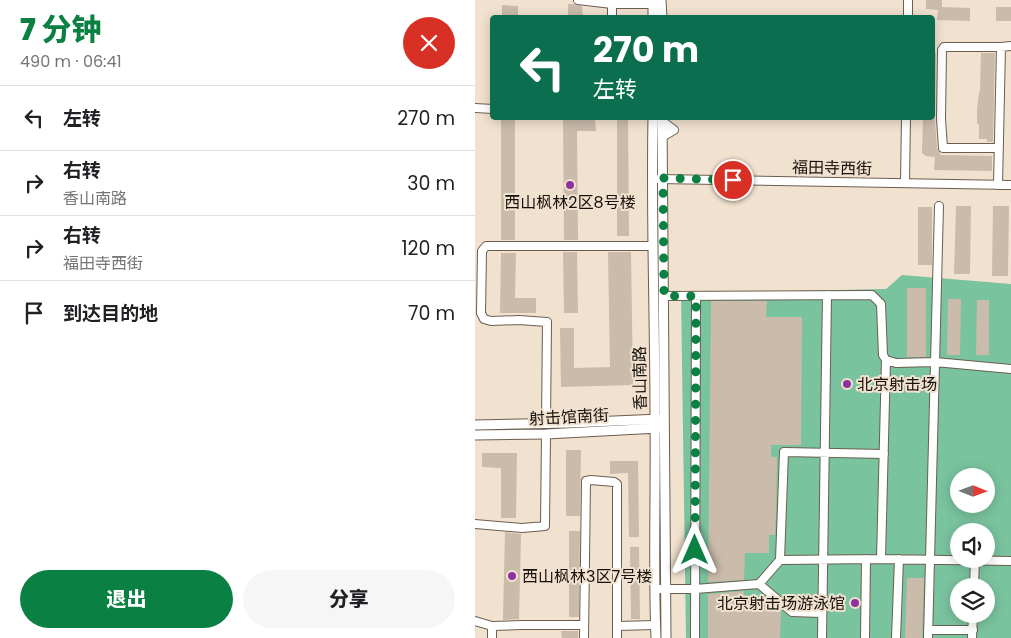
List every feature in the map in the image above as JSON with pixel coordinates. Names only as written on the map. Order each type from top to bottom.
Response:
[{"type":"main road","points":[[654,15],[656,1]]},
{"type":"main road","points":[[656,1],[661,15]]},
{"type":"main road","name":"香山南路","points":[[653,120],[653,246],[666,638]]},
{"type":"main road","name":"香山南路","points":[[656,638],[655,589],[664,296],[662,120]]},
{"type":"main road","name":"射击馆南街","points":[[475,425],[660,423]]},
{"type":"main road","name":"射击馆南街","points":[[475,435],[547,434],[660,423]]},
{"type":"street","points":[[578,0],[612,4],[656,1]]},
{"type":"street","points":[[907,15],[908,0]]},
{"type":"street","points":[[612,4],[612,15]]},
{"type":"street","points":[[999,148],[943,148],[941,119],[942,50],[944,46],[1011,46]]},
{"type":"street","points":[[998,185],[1001,47]]},
{"type":"street","points":[[475,108],[490,108]]},
{"type":"street","points":[[905,182],[906,120]]},
{"type":"street","name":"福田寺西街","points":[[652,179],[1011,185]]},
{"type":"street","points":[[939,206],[928,634],[972,634]]},
{"type":"street","points":[[546,423],[547,322],[491,321],[484,319],[481,313],[482,250],[486,246],[653,246]]},
{"type":"street","points":[[822,638],[827,295]]},
{"type":"street","points":[[664,296],[872,295],[881,304],[883,355],[886,360],[881,559]]},
{"type":"street","points":[[695,638],[696,296]]},
{"type":"street","points":[[886,360],[896,363],[935,362],[1011,369]]},
{"type":"street","points":[[475,524],[522,528],[545,526],[547,434]]},
{"type":"street","points":[[655,589],[695,589],[759,584],[781,560],[784,452],[884,454]]},
{"type":"street","points":[[584,638],[586,481],[591,480],[615,482],[617,484],[617,638]]},
{"type":"street","points":[[781,560],[823,558],[950,560]]},
{"type":"street","points":[[865,638],[866,559]]},
{"type":"street","points":[[896,638],[899,559]]},
{"type":"street","points":[[995,561],[1011,561]]},
{"type":"street","points":[[759,584],[792,612],[822,613]]},
{"type":"street","points":[[475,621],[492,626],[584,625]]},
{"type":"street","points":[[617,626],[655,625]]},
{"type":"street","points":[[492,626],[492,638]]},
{"type":"green space","name":"北京射击场","points":[[902,275],[1011,284],[1011,638],[686,638],[681,293],[886,289]]},
{"type":"building","points":[[926,0],[942,0],[942,7],[970,8],[970,21],[937,20],[938,10],[926,9]]},
{"type":"building","points":[[568,4],[582,6],[583,15],[568,15]]},
{"type":"building","points":[[502,5],[518,6],[518,15],[502,15]]},
{"type":"building","points":[[996,7],[1011,7],[1011,21],[996,21]]},
{"type":"building","points":[[935,53],[936,53],[935,119]]},
{"type":"building","points":[[981,53],[995,53],[993,142],[987,142],[987,139],[979,139],[977,110],[980,92]]},
{"type":"building","points":[[935,119],[937,148],[940,155],[992,156],[992,171],[934,170],[935,157],[926,156],[922,153],[923,120]]},
{"type":"building","points":[[501,120],[515,120],[515,240],[501,240]]},
{"type":"building","name":"西山枫林2区8号楼","points":[[563,120],[595,120],[596,131],[577,131],[578,240],[564,240]]},
{"type":"building","points":[[617,120],[628,120],[629,236],[617,236]]},
{"type":"building","points":[[956,206],[971,206],[970,274],[954,274]]},
{"type":"building","points":[[993,206],[1009,206],[1008,276],[992,276]]},
{"type":"building","points":[[918,207],[932,207],[932,265],[918,265]]},
{"type":"building","points":[[563,252],[577,252],[578,313],[564,313]]},
{"type":"building","points":[[608,252],[631,252],[633,385],[561,387],[560,328],[574,328],[574,368],[610,367]]},
{"type":"building","points":[[501,253],[516,253],[515,298],[536,298],[536,313],[500,313]]},
{"type":"building","points":[[907,288],[926,288],[926,357],[907,357]]},
{"type":"building","points":[[948,299],[961,299],[960,355],[947,355]]},
{"type":"building","points":[[977,300],[989,300],[989,355],[976,355]]},
{"type":"building","points":[[711,301],[767,301],[766,317],[802,317],[801,445],[771,445],[771,457],[777,457],[776,514],[775,535],[769,535],[769,553],[745,553],[744,580],[708,582]]},
{"type":"building","points":[[566,450],[581,450],[580,516],[566,516]]},
{"type":"building","points":[[482,453],[517,453],[516,518],[501,518],[501,468],[482,467]]},
{"type":"building","points":[[610,461],[638,461],[639,537],[629,537],[628,473],[610,474]]},
{"type":"building","points":[[569,531],[580,531],[579,617],[569,617]]},
{"type":"building","name":"西山枫林3区7号楼","points":[[505,532],[521,534],[519,619],[503,620]]},
{"type":"building","points":[[630,547],[639,547],[640,619],[631,619]]},
{"type":"building","points":[[907,578],[924,578],[922,638],[905,638]]},
{"type":"building","points":[[744,591],[744,607],[778,607],[781,610],[780,638],[708,638],[708,594]]},
{"type":"building","points":[[561,631],[578,631],[578,638],[562,638]]},
{"type":"place","name":"西山枫林2区8号楼","points":[[570,185]]},
{"type":"place","name":"北京射击场","points":[[847,384]]},
{"type":"place","name":"西山枫林3区7号楼","points":[[512,576]]},
{"type":"place","name":"北京射击场游泳馆","points":[[855,603]]},
{"type":"route","points":[[695,550],[696,296],[664,296],[663,178],[733,180]]}]
